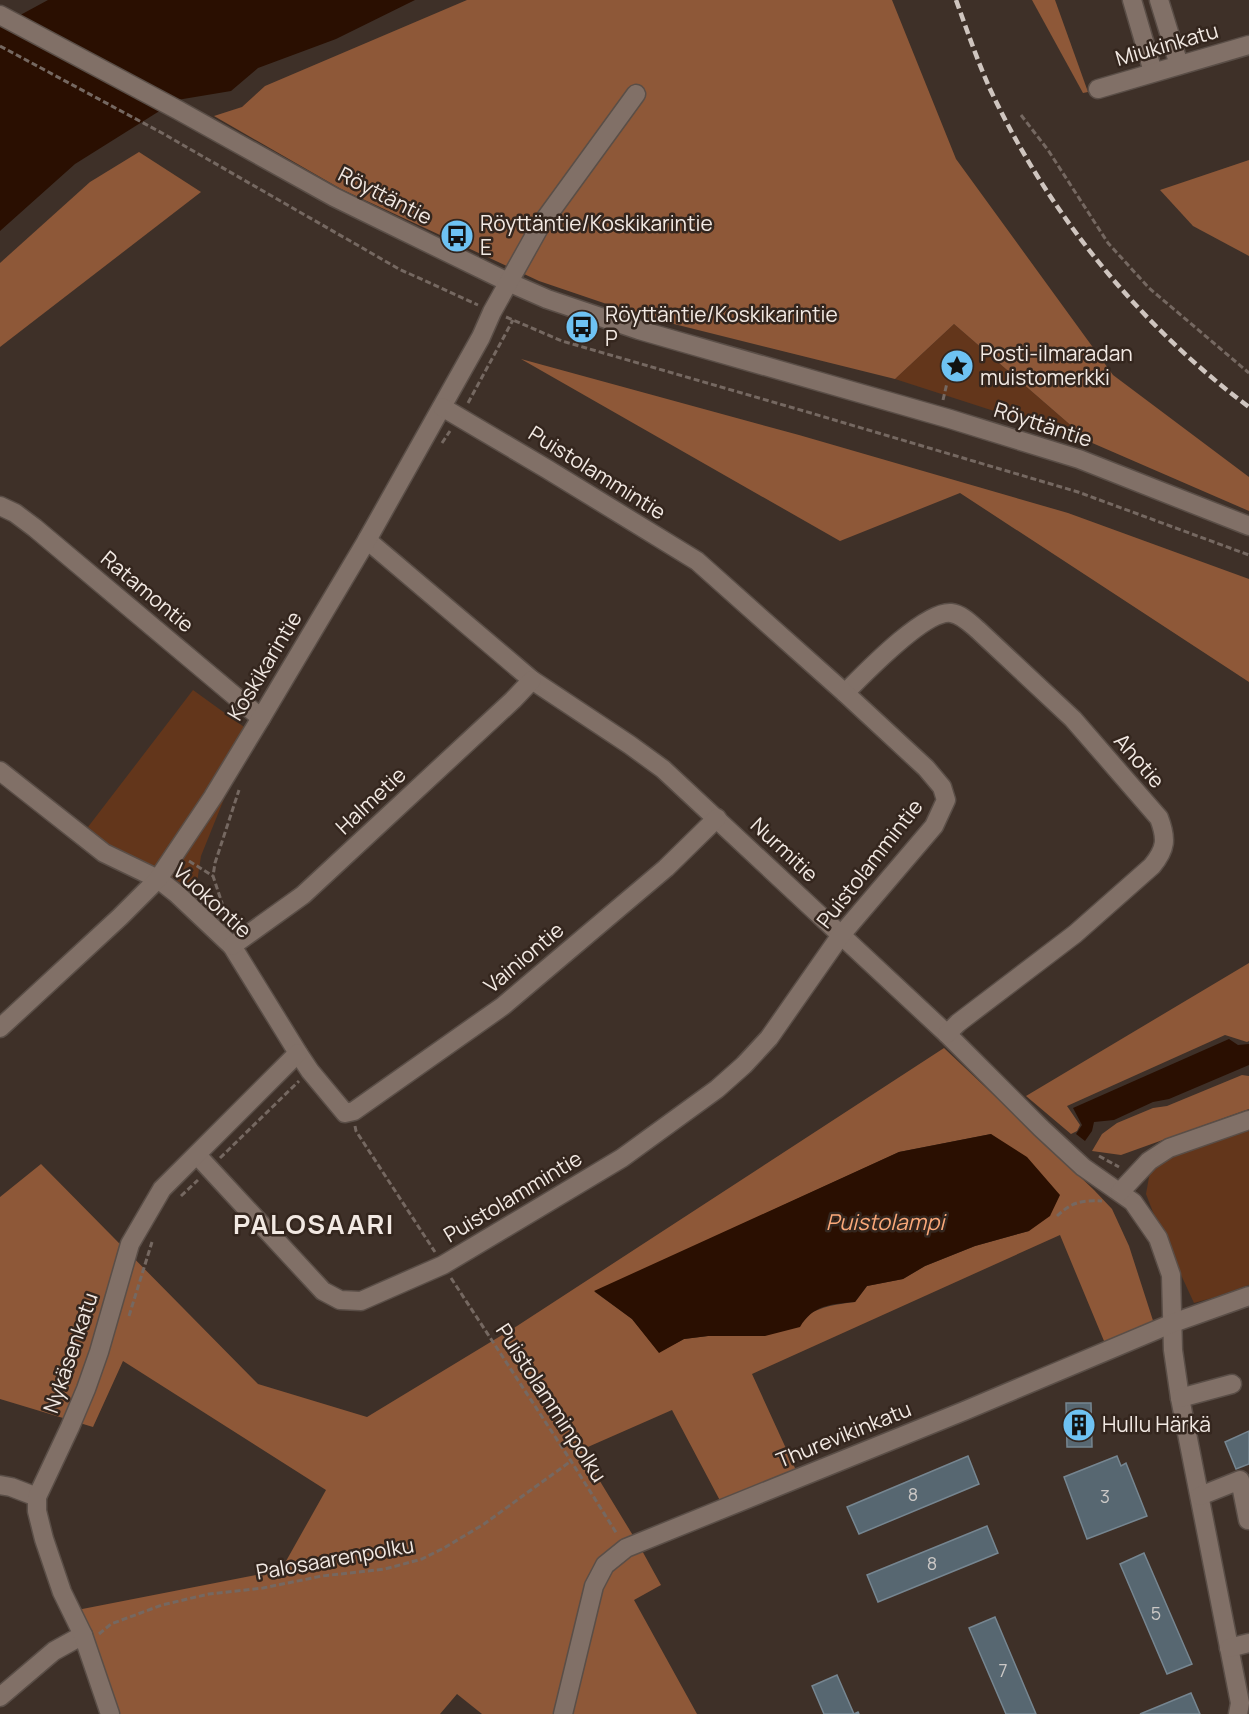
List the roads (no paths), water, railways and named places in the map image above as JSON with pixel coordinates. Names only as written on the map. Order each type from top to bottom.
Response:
[{"type":"street","points":[[1132,0],[1154,72]]},
{"type":"street","points":[[1159,0],[1179,65]]},
{"type":"street","name":"Röyttäntie","points":[[3,17],[178,110],[334,197],[547,299],[639,330],[950,419],[1079,459],[1249,526]]},
{"type":"street","name":"Miukinkatu","points":[[1098,89],[1249,45]]},
{"type":"street","name":"Koskikarintie","points":[[0,1028],[158,879],[213,796],[367,540],[481,337],[492,312],[540,226],[636,94]]},
{"type":"street","name":"Puistolammintie","points":[[197,1155],[322,1292],[340,1300],[361,1301],[443,1265],[622,1158],[717,1089],[744,1065],[769,1038],[841,935],[934,826],[946,800],[942,787],[926,768],[697,561],[442,407]]},
{"type":"street","name":"Ratamontie","points":[[0,506],[15,513],[35,528],[261,718]]},
{"type":"street","name":"Nurmitie","points":[[367,540],[532,680],[663,769],[946,1034],[1083,1167],[1133,1202],[1158,1238],[1171,1275],[1173,1350],[1180,1398],[1240,1703],[1238,1714]]},
{"type":"street","name":"Ahotie","points":[[845,693],[886,652],[918,627],[940,613],[953,613],[978,630],[1072,719],[1159,818],[1164,833],[1164,846],[1152,866],[1075,934],[946,1034]]},
{"type":"street","name":"Halmetie","points":[[237,942],[303,895],[532,680]]},
{"type":"street","name":"Vuokontie","points":[[0,771],[104,853],[158,879],[237,942],[298,1053],[310,1071],[350,1112]]},
{"type":"street","name":"Vainiontie","points":[[350,1112],[503,1006],[666,868],[717,818]]},
{"type":"street","name":"Nykäsenkatu","points":[[37,1497],[86,1389],[130,1244],[162,1190],[298,1053]]},
{"type":"street","points":[[1120,1192],[1149,1161],[1169,1148],[1249,1120]]},
{"type":"street","name":"Thurevikinkatu","points":[[563,1714],[594,1586],[605,1564],[626,1548],[964,1411],[1173,1323],[1249,1296]]},
{"type":"street","points":[[1180,1398],[1232,1384]]},
{"type":"street","points":[[1200,1496],[1240,1480],[1248,1520]]},
{"type":"street","points":[[0,1485],[37,1497],[37,1511],[44,1539],[62,1592],[83,1635],[110,1714]]},
{"type":"street","points":[[0,1697],[54,1651],[83,1635]]},
{"type":"street","points":[[1229,1648],[1249,1642]]},
{"type":"water","points":[[48,0],[415,0],[336,39],[258,68],[231,91],[177,100],[75,164],[0,231],[0,26]]},
{"type":"water","points":[[1229,1039],[1238,1045],[1249,1044],[1249,1065],[1169,1099],[1153,1102],[1114,1120],[1094,1122],[1092,1131],[1085,1141],[1076,1134],[1082,1125],[1073,1108]]},
{"type":"water","name":"Puistolampi","points":[[991,1134],[1027,1157],[1060,1195],[1050,1216],[1029,1231],[975,1246],[925,1266],[903,1279],[867,1286],[855,1302],[823,1307],[811,1314],[800,1327],[765,1336],[708,1336],[684,1339],[659,1353],[632,1319],[594,1291],[899,1152]]},
{"type":"railway","points":[[956,0],[976,56],[1013,135],[1068,222],[1100,264],[1170,340],[1249,407]]},
{"type":"place","name":"Röyttäntie/Koskikarintie E","points":[[457,236]]},
{"type":"place","name":"Röyttäntie/Koskikarintie P","points":[[582,327]]},
{"type":"place","name":"Posti-ilmaradan muistomerkki","points":[[957,366]]},
{"type":"place","name":"Hullu Härkä","points":[[1079,1425]]},
{"type":"district","name":"PALOSAARI","points":[[314,1225]]}]
